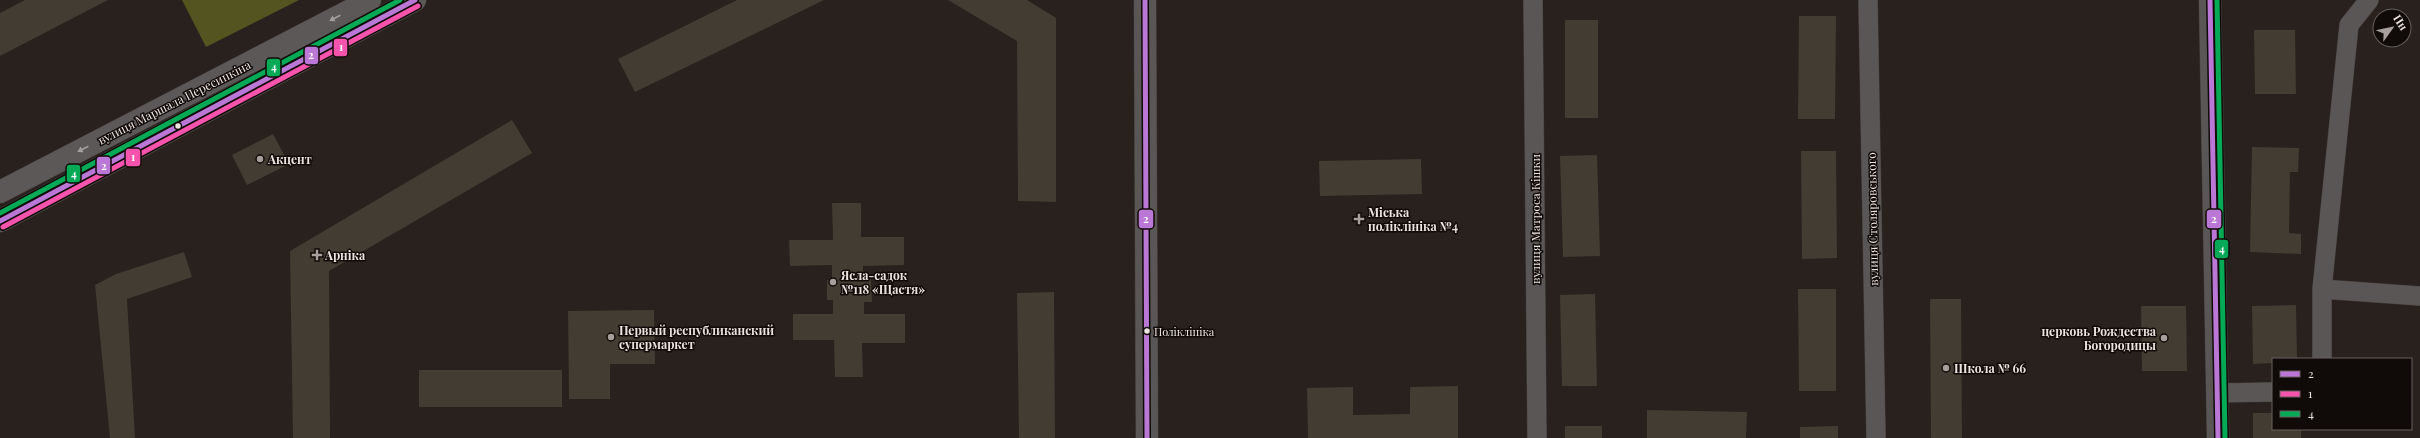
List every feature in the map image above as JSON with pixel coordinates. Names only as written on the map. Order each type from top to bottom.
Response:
[{"type":"main road","name":"вулиця Маршала Пересипкіна","points":[[0,192],[370,0]]},
{"type":"main road","name":"вулиця Маршала Пересипкіна","points":[[0,221],[415,0]]},
{"type":"street","points":[[1145,0],[1147,438]]},
{"type":"street","name":"вулиця Матроса Кішки","points":[[1533,0],[1537,438]]},
{"type":"street","name":"вулиця Столяровського","points":[[1868,0],[1876,438]]},
{"type":"street","points":[[2210,0],[2218,438]]},
{"type":"street","points":[[2322,358],[2322,288],[2349,25],[2369,0]]},
{"type":"street","points":[[2322,288],[2420,296]]},
{"type":"street","points":[[2217,393],[2272,392]]},
{"type":"shaded area","points":[[182,0],[299,0],[206,47]]},
{"type":"building","points":[[25,0],[108,0],[0,56],[0,13]]},
{"type":"building","points":[[737,0],[824,0],[635,92],[618,59]]},
{"type":"building","points":[[948,0],[1027,0],[1056,18],[1056,202],[1018,201],[1017,41]]},
{"type":"building","points":[[1799,16],[1836,16],[1835,119],[1798,119]]},
{"type":"building","points":[[1565,20],[1598,20],[1598,118],[1565,118]]},
{"type":"building","points":[[2254,30],[2295,30],[2296,94],[2255,94]]},
{"type":"building","points":[[512,120],[532,153],[329,271],[330,438],[293,438],[290,251]]},
{"type":"building","name":"Акцент","points":[[273,134],[289,164],[247,185],[232,155]]},
{"type":"building","points":[[2252,147],[2299,148],[2298,172],[2290,172],[2289,233],[2301,234],[2301,254],[2250,252]]},
{"type":"building","points":[[1801,151],[1836,151],[1837,258],[1802,259]]},
{"type":"building","points":[[1597,155],[1600,256],[1563,257],[1560,156]]},
{"type":"building","points":[[1421,159],[1422,194],[1320,196],[1319,161]]},
{"type":"building","points":[[832,203],[861,203],[861,237],[904,237],[904,265],[863,266],[863,280],[871,280],[872,302],[864,302],[864,314],[905,314],[905,343],[862,343],[863,377],[835,377],[834,340],[793,340],[793,314],[833,314],[833,300],[827,300],[827,280],[832,280],[832,265],[790,266],[789,240],[833,240]]},
{"type":"building","points":[[184,252],[192,277],[127,299],[135,438],[110,438],[95,285],[116,274]]},
{"type":"building","points":[[1798,289],[1836,289],[1836,391],[1799,391]]},
{"type":"building","points":[[1054,292],[1055,438],[1019,438],[1017,293]]},
{"type":"building","points":[[1595,294],[1597,386],[1562,386],[1560,295]]},
{"type":"building","name":"Школа № 66","points":[[1930,299],[1961,299],[1962,438],[1931,438]]},
{"type":"building","points":[[2296,305],[2297,358],[2272,358],[2272,363],[2253,364],[2252,306]]},
{"type":"building","name":"церковь Рождества Богородицы","points":[[2141,306],[2186,306],[2187,371],[2142,371]]},
{"type":"building","name":"Первый республиканский супермаркет","points":[[654,310],[655,364],[610,364],[610,399],[569,399],[568,311]]},
{"type":"building","points":[[419,370],[562,370],[562,407],[419,407]]},
{"type":"building","points":[[1458,386],[1458,438],[1308,438],[1307,388],[1353,387],[1353,415],[1410,414],[1410,387]]},
{"type":"building","points":[[1647,410],[1747,412],[1746,438],[1647,438]]},
{"type":"building","points":[[2253,413],[2272,413],[2272,430],[2301,430],[2301,438],[2253,438]]},
{"type":"building","points":[[1565,426],[1602,426],[1602,438],[1565,438]]},
{"type":"building","points":[[1838,426],[1838,438],[1800,438],[1800,427]]},
{"type":"transit line","name":"4","points":[[0,213],[400,0]]},
{"type":"transit line","name":"2","points":[[0,221],[415,0]]},
{"type":"transit line","name":"2","points":[[1145,0],[1147,438]]},
{"type":"transit line","name":"2","points":[[2210,0],[2218,438]]},
{"type":"transit line","name":"4","points":[[2217,0],[2225,438]]},
{"type":"transit line","name":"1","points":[[3,227],[418,6]]},
{"type":"place","name":"Акцент","points":[[260,159]]},
{"type":"place","name":"Міська поліклініка №4","points":[[1359,219]]},
{"type":"place","name":"Арніка","points":[[317,255]]},
{"type":"place","name":"Ясла-садок №118 «Щастя»","points":[[833,282]]},
{"type":"place","name":"Поліклініка","points":[[1147,331]]},
{"type":"place","name":"Первый республиканский супермаркет","points":[[611,337]]},
{"type":"place","name":"церковь Рождества Богородицы","points":[[2164,338]]},
{"type":"place","name":"Школа № 66","points":[[1946,368]]}]
